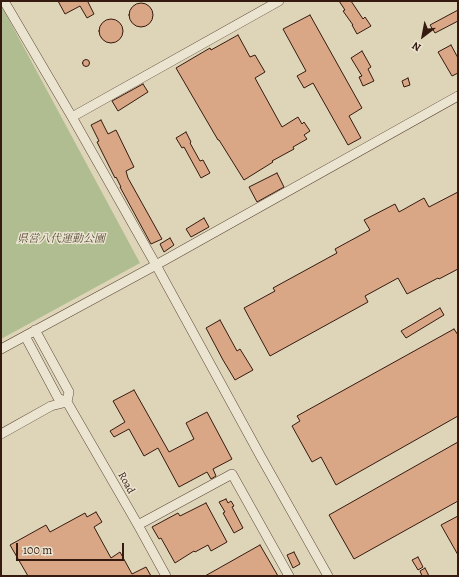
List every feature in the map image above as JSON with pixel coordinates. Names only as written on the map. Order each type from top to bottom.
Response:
[{"type":"street","points":[[4,1],[156,265],[328,576]]},
{"type":"street","points":[[72,117],[279,1]]},
{"type":"street","points":[[1,349],[156,265],[458,96]]},
{"type":"street","points":[[35,330],[69,392],[67,402]]},
{"type":"street","points":[[25,336],[58,398],[67,402],[138,525],[165,576]]},
{"type":"street","points":[[1,434],[51,406],[67,402]]},
{"type":"street","name":"Road","points":[[67,402],[165,576]]},
{"type":"street","points":[[138,525],[232,474],[289,576]]},
{"type":"green space","name":"県営八代運動公園","points":[[1,5],[140,263],[1,339]]},
{"type":"building","points":[[58,1],[89,1],[88,2],[94,14],[87,18],[80,6],[65,14]]},
{"type":"building","points":[[339,1],[351,1],[363,19],[365,17],[371,26],[357,34],[353,25],[343,11],[345,10]]},
{"type":"building","points":[[141,3],[149,7],[153,15],[149,23],[141,27],[133,23],[129,15],[133,7]]},
{"type":"building","points":[[458,10],[458,21],[435,33],[430,25]]},
{"type":"building","points":[[310,15],[362,108],[349,116],[361,138],[348,145],[313,83],[304,88],[297,76],[306,71],[283,29]]},
{"type":"building","points":[[111,19],[119,23],[123,31],[119,39],[111,43],[103,39],[99,31],[103,23]]},
{"type":"building","points":[[238,35],[250,57],[255,55],[265,72],[255,78],[282,127],[298,117],[302,124],[304,122],[310,131],[304,135],[307,139],[293,147],[294,149],[272,161],[273,162],[244,180],[218,140],[176,68],[210,48],[211,50]]},
{"type":"building","points":[[451,45],[458,58],[458,73],[452,76],[438,52]]},
{"type":"building","points":[[362,51],[371,67],[368,69],[374,81],[363,86],[359,77],[362,76],[351,58]]},
{"type":"building","points":[[86,60],[89,63],[86,66],[83,63]]},
{"type":"building","points":[[408,78],[410,85],[404,87],[402,81]]},
{"type":"building","points":[[143,84],[148,92],[118,111],[112,101]]},
{"type":"building","points":[[101,120],[108,134],[116,130],[134,167],[126,171],[128,178],[162,239],[151,244],[116,177],[115,178],[97,142],[99,141],[91,125]]},
{"type":"building","points":[[186,132],[200,161],[203,160],[210,173],[201,178],[184,147],[182,148],[176,138]]},
{"type":"building","points":[[277,173],[284,187],[257,202],[249,187]]},
{"type":"building","points":[[458,192],[458,269],[407,294],[398,278],[365,296],[368,302],[270,356],[244,308],[275,291],[273,288],[337,253],[335,249],[370,230],[364,220],[395,204],[399,212],[424,198],[429,207]]},
{"type":"building","points":[[204,218],[209,227],[191,237],[186,229]]},
{"type":"building","points":[[170,238],[174,245],[164,252],[160,244]]},
{"type":"building","points":[[440,308],[444,315],[406,338],[401,331]]},
{"type":"building","points":[[220,320],[237,351],[240,349],[253,370],[235,380],[206,328]]},
{"type":"building","points":[[454,329],[458,335],[458,416],[336,485],[321,457],[312,462],[292,426],[300,421],[297,416]]},
{"type":"building","points":[[134,390],[169,452],[194,439],[186,423],[207,412],[232,459],[213,469],[216,476],[211,479],[207,472],[179,487],[158,448],[144,456],[129,429],[114,437],[110,431],[125,422],[113,401]]},
{"type":"building","points":[[458,442],[458,501],[354,559],[329,515]]},
{"type":"building","points":[[226,499],[228,503],[231,501],[234,506],[232,507],[243,528],[234,533],[219,502]]},
{"type":"building","points":[[206,503],[227,542],[211,551],[208,545],[195,552],[194,551],[175,563],[161,538],[159,539],[152,527],[178,513],[180,516]]},
{"type":"building","points":[[96,512],[102,522],[94,527],[111,558],[120,552],[132,574],[146,567],[151,576],[28,576],[10,545],[46,525],[50,532],[85,513],[87,517]]},
{"type":"building","points":[[458,516],[458,555],[441,525]]},
{"type":"building","points":[[260,545],[278,576],[205,576]]},
{"type":"building","points":[[294,552],[300,564],[293,568],[287,555]]},
{"type":"building","points":[[418,557],[423,567],[418,570],[412,560]]},
{"type":"building","points":[[425,568],[429,576],[422,576],[420,571]]}]
